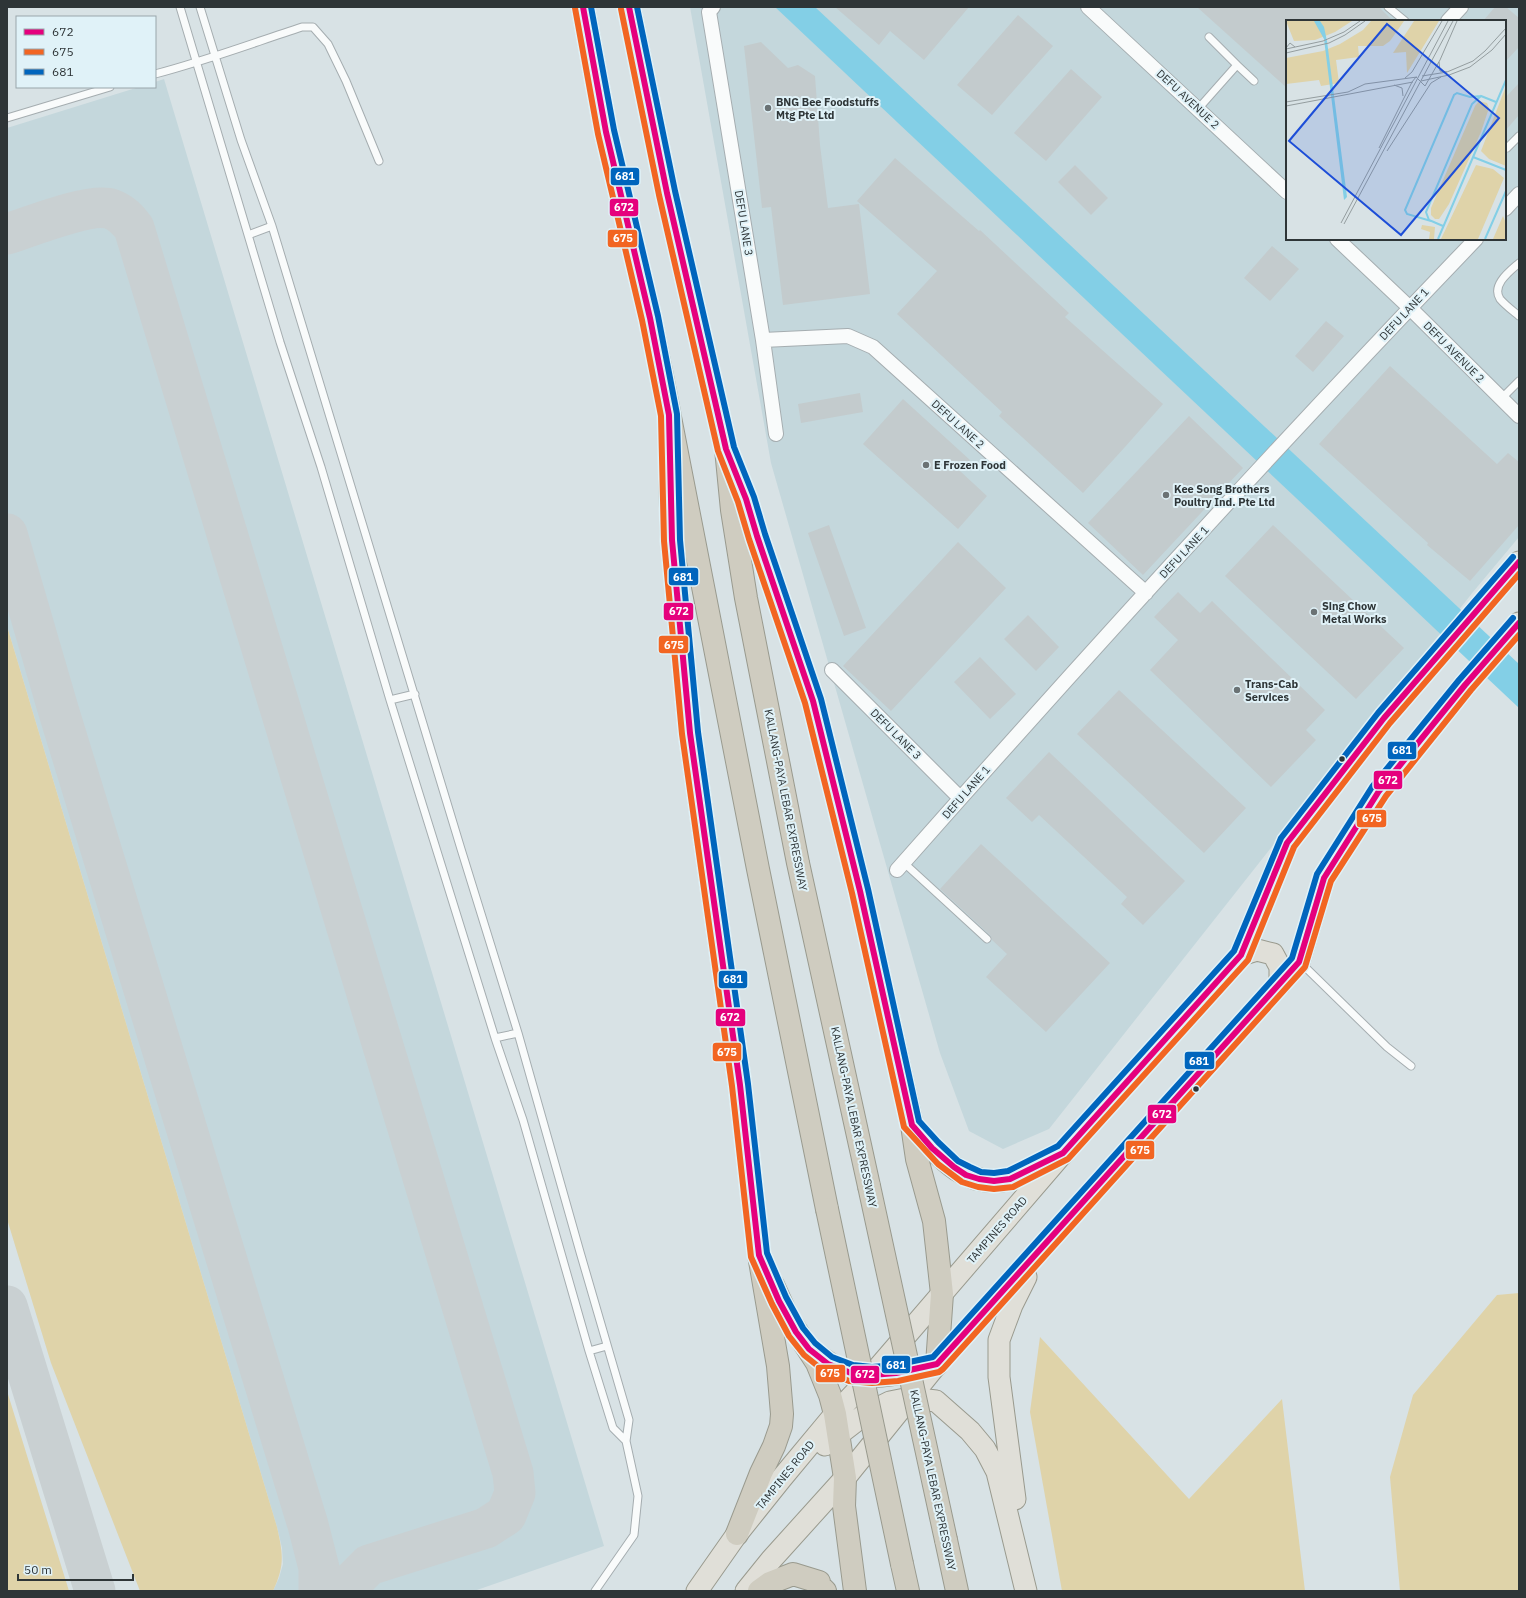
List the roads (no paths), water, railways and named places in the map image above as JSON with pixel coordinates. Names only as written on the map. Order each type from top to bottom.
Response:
[{"type":"highway","points":[[583,7],[606,132],[650,318],[758,869],[827,1209],[908,1591]]},
{"type":"highway","name":"KALLANG-PAYA LEBAR EXPRESSWAY","points":[[629,7],[667,193],[726,449],[732,510],[746,598],[798,863],[956,1591]]},
{"type":"highway","points":[[669,415],[672,540],[690,733],[740,1085],[759,1255],[778,1366],[782,1414],[781,1426],[774,1446],[761,1473],[737,1534]]},
{"type":"highway","points":[[726,449],[746,499],[757,536],[813,701],[860,891],[912,1125],[917,1159],[934,1221],[942,1294],[937,1364],[896,1374],[856,1374],[843,1371],[828,1364],[809,1349]]},
{"type":"highway","points":[[912,1125],[936,1153],[958,1172],[983,1181],[1010,1180],[1063,1153]]},
{"type":"highway","points":[[759,1255],[788,1318],[809,1349],[823,1377],[837,1424],[845,1478],[844,1506],[855,1591]]},
{"type":"highway","points":[[759,1591],[770,1583],[793,1574],[819,1582],[818,1584],[825,1591]]},
{"type":"main road","name":"TAMPINES ROAD","points":[[697,1591],[737,1534],[781,1479],[791,1474],[837,1424],[872,1375],[1063,1153],[1241,956],[1287,843],[1384,718],[1519,562]]},
{"type":"main road","points":[[746,1591],[770,1560],[845,1478],[937,1364],[1299,962],[1324,878],[1379,791],[1465,685],[1519,623]]},
{"type":"main road","points":[[1241,956],[1257,950],[1273,954],[1280,967],[1280,984]]},
{"type":"main road","points":[[1026,1591],[999,1377],[998,1340],[1012,1305],[1040,1250]]},
{"type":"main road","points":[[837,1424],[864,1415],[890,1402],[910,1398],[936,1401],[970,1431],[985,1449],[997,1472],[1026,1591]]},
{"type":"street","name":"DEFU AVENUE 2","points":[[1088,7],[1286,191]]},
{"type":"street","points":[[1449,20],[1461,7]]},
{"type":"street","name":"DEFU LANE 3","points":[[709,9],[763,340],[776,434]]},
{"type":"street","points":[[1506,208],[1519,194]]},
{"type":"street","name":"DEFU AVENUE 2","points":[[1338,240],[1410,308],[1519,416]]},
{"type":"street","name":"DEFU LANE 1","points":[[900,866],[1236,495],[1475,240]]},
{"type":"street","name":"DEFU LANE 2","points":[[763,340],[848,336],[873,347],[1146,593]]},
{"type":"street","name":"DEFU LANE 3","points":[[832,670],[960,798]]},
{"type":"lane","points":[[180,7],[280,342],[321,467],[390,700],[495,1038],[523,1120],[589,1351],[613,1428],[626,1441]]},
{"type":"lane","points":[[200,7],[241,140],[272,226],[415,694],[463,857],[518,1033],[607,1346],[630,1420],[626,1441],[638,1496],[634,1535],[595,1591]]},
{"type":"lane","points":[[1388,7],[1405,20]]},
{"type":"lane","points":[[156,74],[196,63],[215,55],[302,27],[313,26],[328,44],[346,81],[379,161]]},
{"type":"lane","points":[[1209,37],[1254,81]]},
{"type":"lane","points":[[1198,109],[1237,65]]},
{"type":"lane","points":[[7,118],[107,88]]},
{"type":"lane","points":[[1507,148],[1519,136]]},
{"type":"lane","points":[[248,235],[272,226]]},
{"type":"lane","points":[[1519,263],[1501,280],[1497,291],[1500,299],[1519,316]]},
{"type":"lane","points":[[1501,399],[1519,381]]},
{"type":"lane","points":[[390,700],[415,694]]},
{"type":"lane","points":[[900,866],[987,939]]},
{"type":"lane","points":[[1299,962],[1387,1047],[1411,1066]]},
{"type":"lane","points":[[495,1038],[518,1033]]},
{"type":"lane","points":[[589,1351],[607,1346]]},
{"type":"water","points":[[775,7],[815,7],[1519,664],[1519,708]]},
{"type":"place","name":"BNG Bee Foodstuffs Mtg Pte Ltd","points":[[768,108]]},
{"type":"place","name":"E Frozen Food","points":[[926,465]]},
{"type":"place","name":"Kee Song Brothers Poultry Ind. Pte Ltd","points":[[1166,495]]},
{"type":"place","name":"Sing Chow Metal Works","points":[[1314,612]]},
{"type":"place","name":"Trans-Cab Services","points":[[1237,690]]}]
